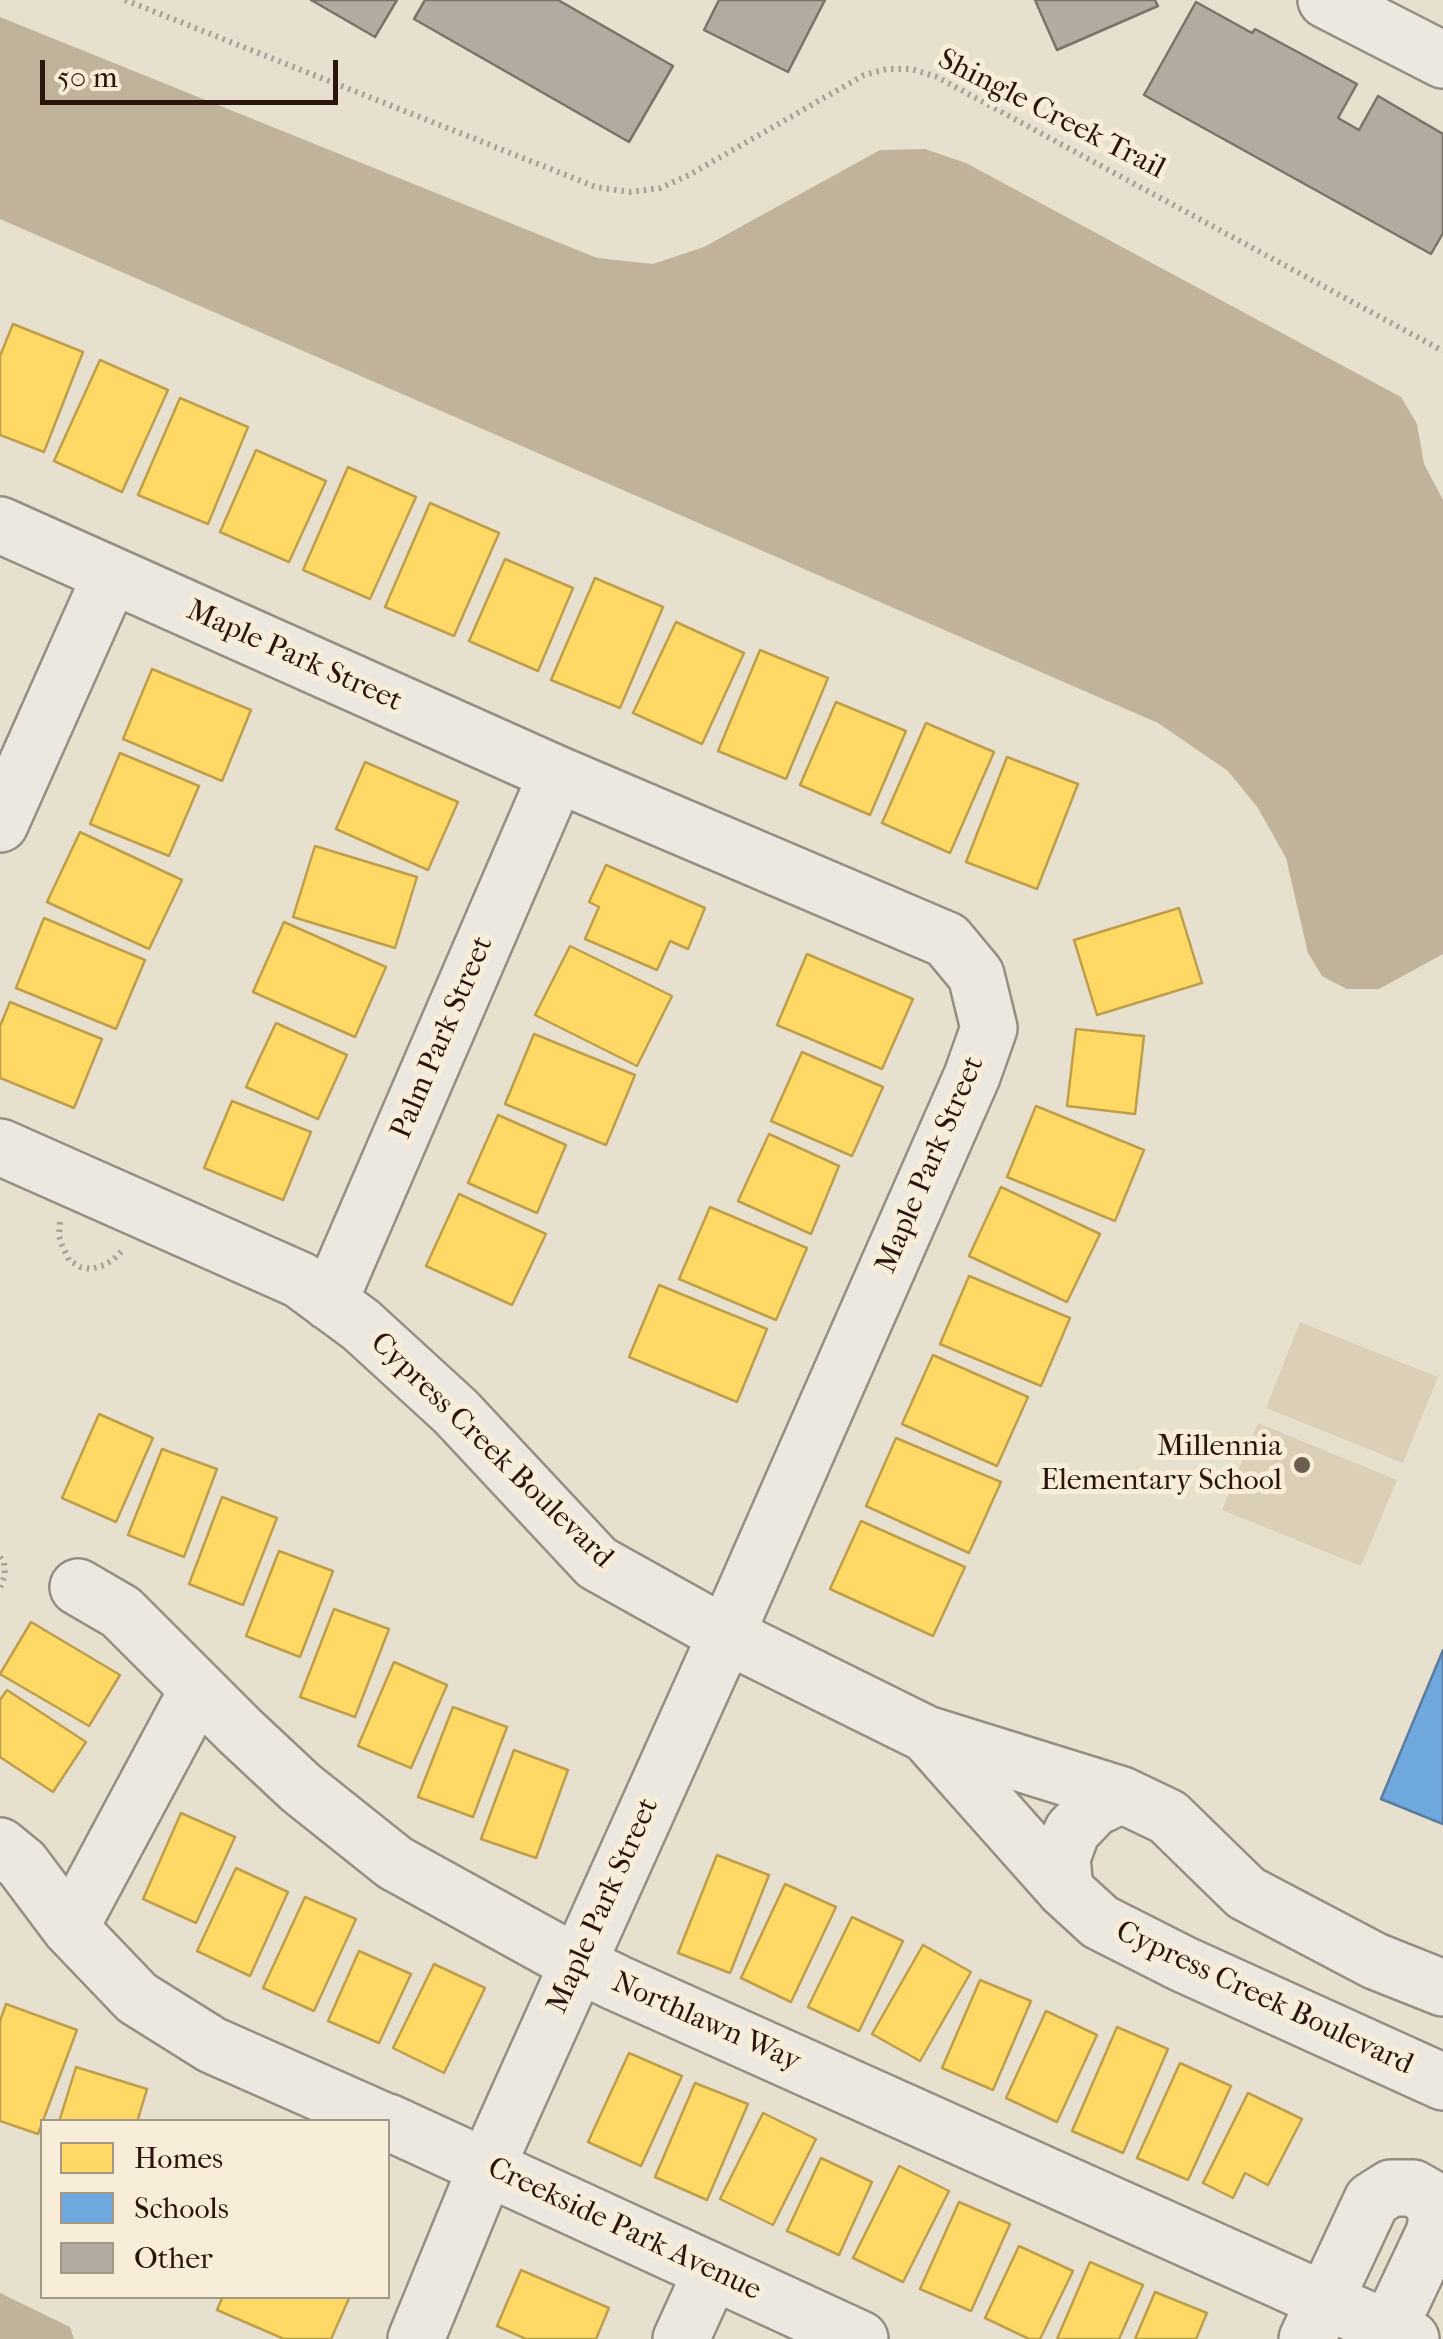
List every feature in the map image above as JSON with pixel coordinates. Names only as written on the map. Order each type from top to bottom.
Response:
[{"type":"street","points":[[1326,0],[1443,60]]},
{"type":"street","name":"Maple Park Street","points":[[0,526],[557,774],[947,940],[976,975],[989,1028],[972,1076],[488,2166],[416,2339]]},
{"type":"street","points":[[0,824],[111,575]]},
{"type":"street","name":"Palm Park Street","points":[[328,1302],[557,774]]},
{"type":"street","name":"Cypress Creek Boulevard","points":[[0,1147],[300,1280],[361,1325],[456,1412],[598,1562],[726,1634],[926,1734],[1122,1795],[1168,1817],[1246,1893],[1375,1961],[1443,1988]]},
{"type":"street","name":"Northlawn Way","points":[[78,1587],[121,1612],[301,1788],[395,1864],[578,1964],[1316,2320],[1395,2336]]},
{"type":"street","points":[[70,1928],[198,1689]]},
{"type":"street","name":"Cypress Creek Boulevard","points":[[926,1734],[1065,1890],[1100,1922],[1183,1964],[1438,2066]]},
{"type":"street","points":[[1065,1890],[1062,1858],[1072,1832],[1094,1808],[1122,1795]]},
{"type":"street","name":"Creekside Park Avenue","points":[[0,1846],[22,1864],[70,1928],[137,1998],[212,2045],[379,2119]]},
{"type":"street","name":"Creekside Park Avenue","points":[[390,2124],[860,2339]]},
{"type":"street","points":[[1316,2320],[1372,2200],[1390,2188],[1413,2188],[1427,2196],[1437,2212],[1435,2231],[1395,2336]]},
{"type":"street","points":[[681,2339],[712,2270]]},
{"type":"path","name":"Shingle Creek Trail","points":[[125,0],[596,187],[630,192],[660,188],[689,174],[864,75],[910,69],[938,76],[1443,351]]},
{"type":"path","points":[[60,1220],[62,1245],[80,1268],[104,1265],[124,1248]]},
{"type":"path","points":[[0,1556],[5,1575],[0,1588]]},
{"type":"shaded area","points":[[0,17],[597,258],[653,264],[704,247],[880,150],[925,149],[966,163],[1401,397],[1417,424],[1424,464],[1443,500],[1443,954],[1379,989],[1347,989],[1322,976],[1308,953],[1286,858],[1258,808],[1228,771],[1158,723],[0,219]]},
{"type":"shaded area","points":[[1300,1322],[1438,1377],[1403,1463],[1266,1408]]},
{"type":"shaded area","points":[[1258,1423],[1397,1480],[1361,1566],[1222,1510]]},
{"type":"shaded area","points":[[0,2293],[70,2327],[74,2339],[0,2339]]},
{"type":"building: Homes","points":[[13,324],[83,352],[44,452],[0,435],[0,356]]},
{"type":"building: Homes","points":[[100,360],[168,390],[122,492],[54,461]]},
{"type":"building: Homes","points":[[180,398],[248,427],[208,524],[138,495]]},
{"type":"building: Homes","points":[[256,450],[326,481],[289,562],[220,532]]},
{"type":"building: Homes","points":[[348,467],[416,497],[370,599],[303,570]]},
{"type":"building: Homes","points":[[430,503],[499,533],[454,636],[385,607]]},
{"type":"building: Homes","points":[[505,559],[573,588],[538,671],[469,641]]},
{"type":"building: Homes","points":[[595,578],[663,607],[620,708],[551,680]]},
{"type":"building: Homes","points":[[676,622],[744,653],[702,744],[633,713]]},
{"type":"building: Homes","points":[[760,650],[828,678],[786,779],[718,751]]},
{"type":"building: Homes","points":[[152,669],[251,710],[222,781],[123,739]]},
{"type":"building: Homes","points":[[836,702],[906,731],[870,815],[800,785]]},
{"type":"building: Homes","points":[[926,723],[994,752],[950,853],[882,823]]},
{"type":"building: Homes","points":[[120,753],[199,786],[169,856],[90,824]]},
{"type":"building: Homes","points":[[1007,757],[1078,784],[1037,889],[966,862]]},
{"type":"building: Homes","points":[[365,762],[458,802],[428,870],[336,829]]},
{"type":"building: Homes","points":[[80,832],[182,880],[149,949],[47,902]]},
{"type":"building: Homes","points":[[315,846],[417,877],[395,948],[293,917]]},
{"type":"building: Homes","points":[[606,865],[705,908],[688,949],[670,941],[657,970],[585,939],[599,907],[589,902]]},
{"type":"building: Homes","points":[[1179,908],[1202,983],[1097,1015],[1074,940]]},
{"type":"building: Homes","points":[[44,918],[145,960],[116,1029],[16,988]]},
{"type":"building: Homes","points":[[284,922],[386,967],[355,1037],[253,992]]},
{"type":"building: Homes","points":[[570,946],[672,996],[637,1066],[535,1015]]},
{"type":"building: Homes","points":[[807,954],[913,999],[882,1069],[777,1025]]},
{"type":"building: Homes","points":[[10,1002],[102,1039],[74,1108],[0,1078],[0,1026]]},
{"type":"building: Homes","points":[[276,1023],[347,1055],[318,1119],[246,1087]]},
{"type":"building: Homes","points":[[1076,1029],[1144,1036],[1135,1114],[1067,1106]]},
{"type":"building: Homes","points":[[534,1034],[635,1075],[606,1145],[505,1104]]},
{"type":"building: Homes","points":[[802,1052],[883,1087],[852,1156],[771,1121]]},
{"type":"building: Homes","points":[[232,1101],[311,1132],[283,1200],[204,1168]]},
{"type":"building: Homes","points":[[1036,1106],[1144,1150],[1115,1221],[1007,1177]]},
{"type":"building: Homes","points":[[498,1115],[566,1145],[537,1213],[468,1183]]},
{"type":"building: Homes","points":[[769,1134],[839,1166],[811,1234],[738,1201]]},
{"type":"building: Homes","points":[[1001,1187],[1100,1234],[1067,1302],[969,1256]]},
{"type":"building: Homes","points":[[459,1194],[546,1234],[512,1305],[426,1266]]},
{"type":"building: Homes","points":[[710,1207],[807,1248],[776,1320],[679,1279]]},
{"type":"building: Homes","points":[[969,1276],[1070,1318],[1041,1386],[940,1344]]},
{"type":"building: Homes","points":[[659,1285],[767,1329],[737,1402],[629,1357]]},
{"type":"building: Homes","points":[[933,1355],[1028,1397],[997,1466],[902,1424]]},
{"type":"building: Homes","points":[[99,1414],[153,1438],[116,1522],[62,1498]]},
{"type":"building: Homes","points":[[896,1438],[1001,1482],[969,1553],[866,1506]]},
{"type":"building: Homes","points":[[162,1449],[217,1469],[184,1557],[128,1535]]},
{"type":"building: Homes","points":[[222,1497],[277,1518],[243,1605],[189,1584]]},
{"type":"building: Homes","points":[[861,1521],[965,1567],[933,1636],[830,1589]]},
{"type":"building: Homes","points":[[279,1551],[333,1571],[300,1657],[246,1636]]},
{"type":"building: Homes","points":[[334,1609],[389,1629],[355,1717],[300,1697]]},
{"type":"building: Homes","points":[[31,1622],[120,1675],[89,1726],[0,1674]]},
{"type":"building: Homes","points":[[394,1662],[447,1685],[411,1768],[358,1746]]},
{"type":"building: Homes","points":[[7,1690],[86,1742],[53,1792],[0,1757],[0,1700]]},
{"type":"building: Homes","points":[[453,1707],[507,1727],[473,1817],[418,1797]]},
{"type":"building: Homes","points":[[514,1750],[568,1770],[536,1858],[481,1839]]},
{"type":"building: Homes","points":[[181,1813],[235,1837],[196,1923],[143,1899]]},
{"type":"building: Homes","points":[[717,1855],[769,1875],[730,1973],[678,1953]]},
{"type":"building: Homes","points":[[236,1868],[288,1892],[250,1976],[197,1951]]},
{"type":"building: Homes","points":[[785,1884],[836,1907],[791,2002],[741,1978]]},
{"type":"building: Homes","points":[[305,1897],[356,1919],[314,2011],[263,1988]]},
{"type":"building: Homes","points":[[852,1917],[903,1941],[859,2031],[808,2007]]},
{"type":"building: Homes","points":[[923,1945],[971,1972],[920,2061],[872,2034]]},
{"type":"building: Homes","points":[[359,1951],[411,1974],[379,2043],[328,2021]]},
{"type":"building: Homes","points":[[434,1964],[485,1988],[444,2073],[393,2048]]},
{"type":"building: Homes","points":[[980,1980],[1031,2001],[993,2090],[942,2068]]},
{"type":"building: Homes","points":[[6,2004],[77,2030],[44,2119],[40,2119],[38,2134],[0,2121],[0,2021]]},
{"type":"building: Homes","points":[[1046,2011],[1097,2035],[1057,2122],[1006,2098]]},
{"type":"building: Homes","points":[[1117,2027],[1168,2049],[1123,2153],[1072,2131]]},
{"type":"building: Homes","points":[[629,2053],[682,2076],[641,2166],[588,2142]]},
{"type":"building: Homes","points":[[1180,2063],[1231,2086],[1188,2180],[1137,2158]]},
{"type":"building: Homes","points":[[76,2067],[147,2089],[138,2119],[60,2119]]},
{"type":"building: Homes","points":[[695,2083],[748,2104],[707,2200],[655,2177]]},
{"type":"building: Homes","points":[[1248,2093],[1302,2119],[1268,2185],[1245,2173],[1233,2198],[1203,2183]]},
{"type":"building: Homes","points":[[763,2113],[816,2139],[773,2225],[720,2199]]},
{"type":"building: Homes","points":[[821,2158],[872,2182],[839,2255],[787,2231]]},
{"type":"building: Homes","points":[[899,2166],[949,2191],[903,2282],[853,2258]]},
{"type":"building: Homes","points":[[959,2202],[1010,2224],[971,2311],[920,2289]]},
{"type":"building: Homes","points":[[1019,2246],[1073,2271],[1040,2339],[1029,2339],[985,2318]]},
{"type":"building: Homes","points":[[1090,2262],[1143,2285],[1119,2339],[1057,2339]]},
{"type":"building: Homes","points":[[521,2270],[609,2308],[596,2339],[526,2339],[497,2326]]},
{"type":"building: Homes","points":[[1155,2292],[1207,2313],[1196,2339],[1135,2339]]},
{"type":"building: Homes","points":[[222,2299],[349,2299],[331,2339],[284,2339],[217,2310]]},
{"type":"building: Schools","points":[[1443,1650],[1443,1824],[1381,1799]]},
{"type":"building: Other","points":[[311,0],[397,0],[375,37]]},
{"type":"building: Other","points":[[425,0],[558,0],[673,66],[629,142],[414,19]]},
{"type":"building: Other","points":[[719,0],[825,0],[788,72],[704,30]]},
{"type":"building: Other","points":[[1035,0],[1155,0],[1158,6],[1057,50]]},
{"type":"building: Other","points":[[1196,2],[1357,84],[1338,118],[1359,130],[1378,96],[1443,134],[1443,233],[1431,254],[1144,95]]},
{"type":"place","name":"Millennia Elementary School","points":[[1302,1465]]}]
